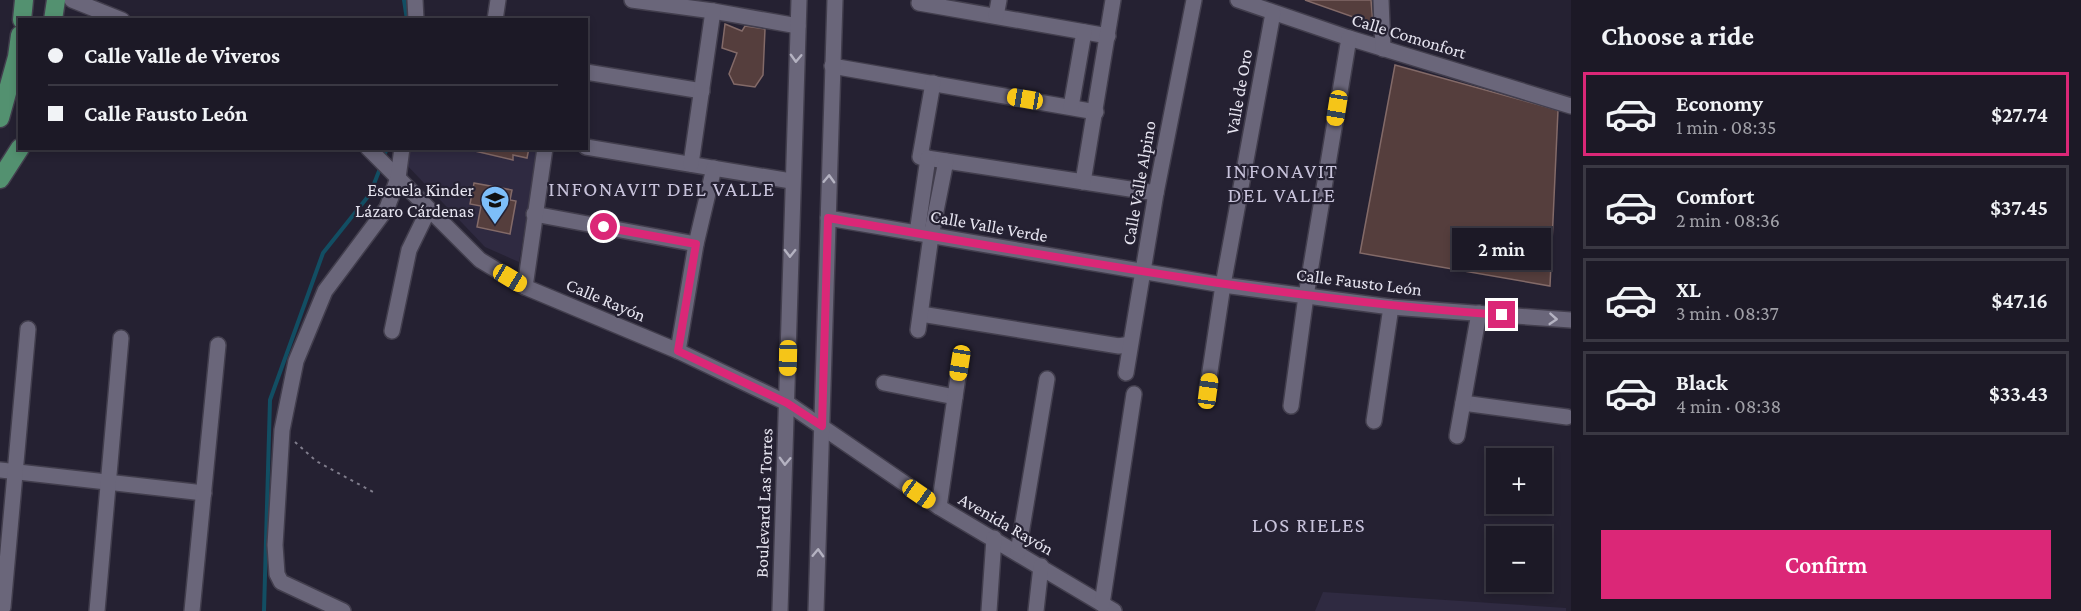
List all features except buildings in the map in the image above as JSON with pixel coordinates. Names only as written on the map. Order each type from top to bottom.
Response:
[{"type":"main road","points":[[22,18],[24,0]]},
{"type":"main road","points":[[53,18],[56,0]]},
{"type":"main road","points":[[0,118],[4,91],[18,42]]},
{"type":"main road","points":[[0,179],[19,150]]},
{"type":"street","points":[[72,0],[117,18]]},
{"type":"street","points":[[415,0],[416,18]]},
{"type":"street","points":[[495,18],[498,0]]},
{"type":"street","points":[[632,0],[708,7],[798,26]]},
{"type":"street","name":"Boulevard Las Torres","points":[[780,611],[798,0]]},
{"type":"street","points":[[816,611],[835,0]]},
{"type":"street","points":[[996,16],[999,0]]},
{"type":"street","points":[[1083,182],[1113,0]]},
{"type":"street","name":"Calle Valle Alpino","points":[[1126,373],[1130,344],[1135,332],[1156,193],[1194,0]]},
{"type":"street","name":"Calle Comonfort","points":[[1238,0],[1383,49],[1571,106]]},
{"type":"street","points":[[1381,0],[1383,49]]},
{"type":"street","points":[[920,2],[1108,36]]},
{"type":"street","points":[[691,164],[702,91],[708,7]]},
{"type":"street","name":"Valle de Oro","points":[[1208,391],[1223,285],[1273,13]]},
{"type":"street","points":[[1071,107],[1084,32]]},
{"type":"street","points":[[1291,406],[1306,296],[1349,38]]},
{"type":"street","points":[[832,66],[1096,112]]},
{"type":"street","points":[[588,72],[702,91]]},
{"type":"street","points":[[918,330],[921,314],[924,234],[924,157],[933,83]]},
{"type":"street","points":[[588,147],[791,181]]},
{"type":"street","points":[[343,611],[281,582],[277,574],[275,545],[282,430],[296,362],[325,291],[387,208],[393,173],[401,150]]},
{"type":"street","points":[[525,287],[545,150]]},
{"type":"street","name":"Calle Rayón","points":[[372,153],[480,260],[525,287],[678,351],[787,403],[822,426]]},
{"type":"street","points":[[924,157],[1156,193]]},
{"type":"street","points":[[924,234],[946,161]]},
{"type":"street","points":[[678,351],[696,244],[714,168]]},
{"type":"street","points":[[392,331],[409,250],[428,211]]},
{"type":"street","points":[[534,214],[696,244]]},
{"type":"street","name":"Calle Valle Verde","points":[[828,218],[1143,273]]},
{"type":"street","name":"Calle Fausto León","points":[[1143,273],[1391,307],[1571,320]]},
{"type":"street","points":[[1374,422],[1391,307]]},
{"type":"street","points":[[921,314],[1119,346],[1130,344]]},
{"type":"street","points":[[1457,436],[1479,314]]},
{"type":"street","points":[[3,607],[7,471],[28,329]]},
{"type":"street","points":[[97,611],[121,338]]},
{"type":"street","points":[[192,611],[218,345]]},
{"type":"street","points":[[939,507],[960,363]]},
{"type":"street","points":[[1018,552],[1047,379]]},
{"type":"street","points":[[884,383],[955,397]]},
{"type":"street","points":[[1108,607],[1134,394]]},
{"type":"street","points":[[1463,403],[1567,417]]},
{"type":"street","name":"Avenida Rayón","points":[[822,426],[939,507],[1108,607]]},
{"type":"street","points":[[7,471],[204,493]]},
{"type":"street","points":[[989,611],[994,538]]},
{"type":"street","points":[[1036,611],[1041,566]]},
{"type":"path","points":[[282,430],[316,461],[375,493]]},
{"type":"shaded area","name":"Escuela Kinder Lázaro Cárdenas","points":[[404,150],[538,150],[519,262],[485,247],[402,160]]},
{"type":"shaded area","points":[[1323,592],[1566,608],[1566,611],[1315,611]]},
{"type":"waterway","points":[[404,0],[407,18]]},
{"type":"waterway","points":[[383,159],[386,150]]},
{"type":"waterway","points":[[264,611],[270,400],[323,253],[370,194],[381,166]]},
{"type":"place","name":"Escuela Kinder Lázaro Cárdenas","points":[[495,226]]},
{"type":"district","name":"INFONAVIT DEL VALLE","points":[[1282,183]]},
{"type":"district","name":"INFONAVIT DEL VALLE","points":[[662,189]]},
{"type":"district","name":"LOS RIELES","points":[[1309,525]]},
{"type":"route","points":[[604,227],[696,244],[678,351],[787,403],[822,426],[828,218],[1203,282],[1391,307],[1502,315]]}]
